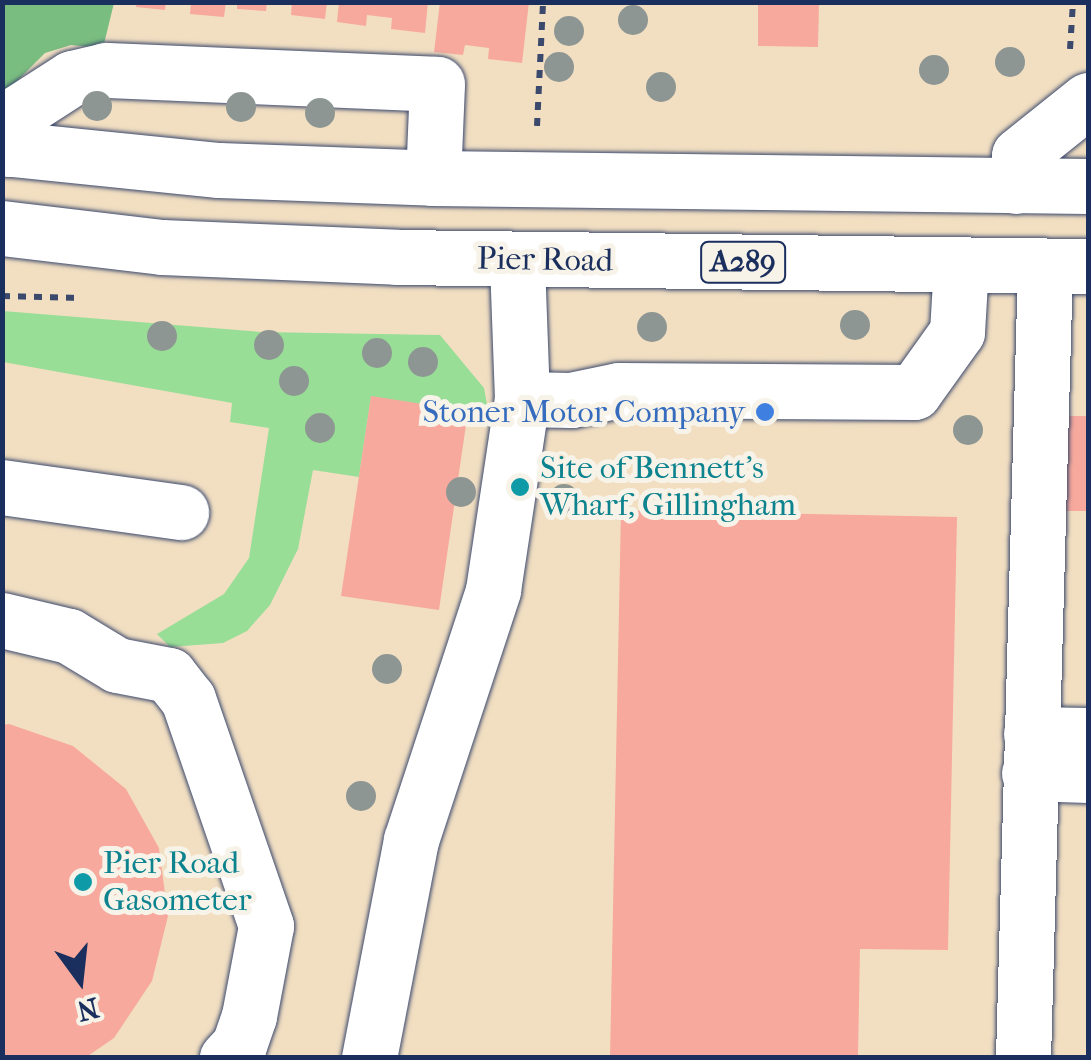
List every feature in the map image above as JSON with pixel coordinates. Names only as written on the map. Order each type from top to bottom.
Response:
[{"type":"main road","points":[[433,178],[436,84],[106,70],[72,78],[19,112],[6,149],[219,170],[433,178],[1088,186]]},
{"type":"main road","points":[[1016,186],[1019,155],[1088,100]]},
{"type":"main road","name":"Pier Road","points":[[2,228],[162,248],[517,260],[1067,266]]},
{"type":"main road","points":[[369,1058],[411,840],[493,590],[522,399],[517,260]]},
{"type":"main road","points":[[522,399],[571,400],[619,390],[914,392],[957,332],[961,264]]},
{"type":"main road","points":[[1023,1058],[1030,754],[1066,370],[1067,266]]},
{"type":"main road","points":[[2,487],[181,512]]},
{"type":"main road","points":[[2,620],[70,636],[117,665],[169,675],[188,700],[266,926],[249,1016],[239,1045],[226,1058]]},
{"type":"main road","points":[[1030,754],[1088,735]]},
{"type":"main road","points":[[1030,754],[1088,774]]},
{"type":"path","points":[[536,138],[544,2]]},
{"type":"green space","points":[[2,3],[114,3],[103,48],[71,45],[45,53],[3,95]]},
{"type":"green space","points":[[3,311],[261,332],[440,335],[484,388],[489,415],[371,397],[359,477],[313,470],[298,549],[270,605],[247,631],[223,643],[170,647],[157,634],[224,594],[249,558],[269,428],[230,422],[232,403],[3,362]]},
{"type":"building","points":[[137,2],[166,2],[165,10],[136,7]]},
{"type":"building","points":[[191,2],[226,2],[224,17],[190,14]]},
{"type":"building","points":[[237,2],[267,2],[266,11],[237,9]]},
{"type":"building","points":[[292,2],[327,2],[325,19],[291,15]]},
{"type":"building","points":[[339,2],[428,2],[425,33],[391,29],[392,18],[367,15],[366,26],[337,22]]},
{"type":"building","points":[[440,2],[529,2],[522,63],[488,59],[489,48],[465,45],[463,55],[434,52]]},
{"type":"building","points":[[758,2],[819,2],[818,47],[758,46]]},
{"type":"building","points":[[371,396],[468,411],[439,610],[341,596]]},
{"type":"building","points":[[1065,416],[1088,416],[1088,511],[1065,511]]},
{"type":"building","points":[[621,510],[957,517],[948,950],[860,949],[858,1058],[610,1058]]},
{"type":"building","name":"Pier Road Gasometer","points":[[2,725],[73,746],[126,789],[159,848],[168,916],[152,981],[114,1038],[85,1058],[2,1058]]},
{"type":"place","name":"Stoner Motor Company","points":[[765,412]]},
{"type":"place","name":"Site of Bennett's Wharf, Gillingham","points":[[520,487]]},
{"type":"place","name":"Pier Road Gasometer","points":[[83,882]]}]
